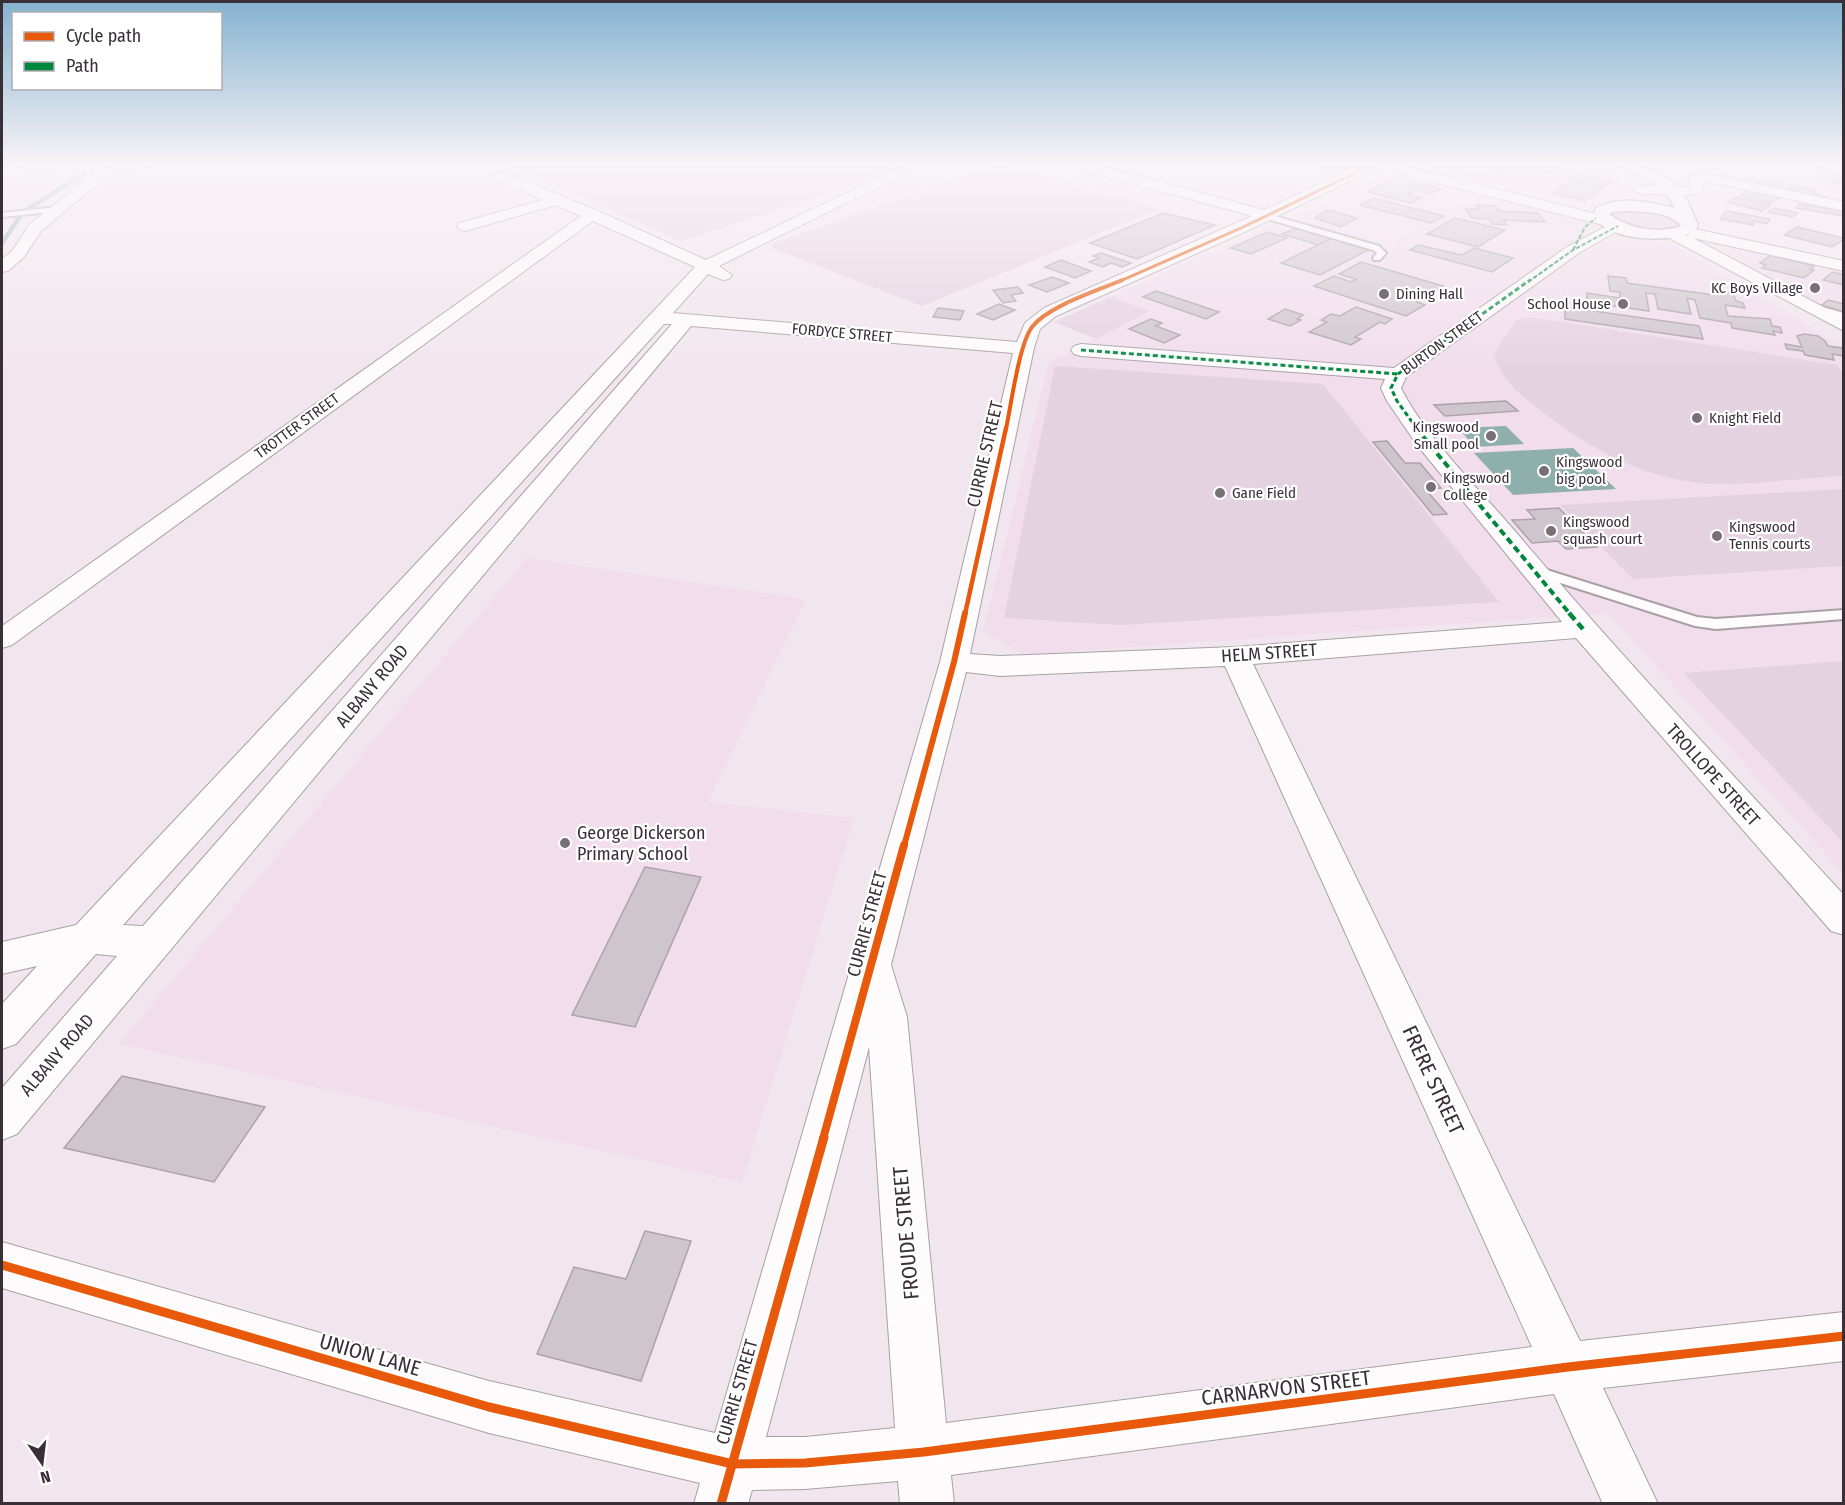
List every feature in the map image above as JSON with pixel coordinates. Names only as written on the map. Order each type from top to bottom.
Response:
[{"type":"street","points":[[2,267],[18,254],[31,234]]},
{"type":"street","name":"TROTTER STREET","points":[[2,639],[565,234]]},
{"type":"street","points":[[636,234],[715,271]]},
{"type":"street","name":"ALBANY ROAD","points":[[2,1119],[517,517],[673,319],[715,271],[741,251],[775,234]]},
{"type":"street","name":"CURRIE STREET","points":[[727,1484],[954,662],[1024,348],[1032,327],[1050,312],[1222,234]]},
{"type":"street","name":"BURTON STREET","points":[[1573,250],[1581,234]]},
{"type":"street","name":"BURTON STREET","points":[[1583,629],[1425,440],[1397,401],[1391,388],[1398,374],[1573,250],[1590,234]]},
{"type":"street","points":[[1695,234],[1844,326]]},
{"type":"street","points":[[1712,234],[1844,266]]},
{"type":"street","name":"ALBANY ROAD","points":[[2,1030],[479,514],[673,319]]},
{"type":"street","name":"FORDYCE STREET","points":[[673,319],[1024,348]]},
{"type":"street","points":[[1081,350],[1398,374]]},
{"type":"street","points":[[479,514],[517,517]]},
{"type":"street","name":"HELM STREET","points":[[954,662],[1000,666],[1235,656],[1583,629]]},
{"type":"street","name":"TROLLOPE STREET","points":[[1583,629],[1844,920]]},
{"type":"street","name":"FRERE STREET","points":[[1235,656],[1631,1503]]},
{"type":"street","points":[[329,676],[377,680]]},
{"type":"street","points":[[2,958],[86,938],[154,943]]},
{"type":"street","name":"FROUDE STREET","points":[[872,964],[887,1017],[927,1503]]},
{"type":"street","name":"UNION LANE","points":[[2,1265],[489,1407],[727,1484]]},
{"type":"street","name":"CARNARVON STREET","points":[[727,1484],[805,1463],[924,1452],[1568,1367],[1844,1336]]},
{"type":"lane","points":[[1332,234],[1376,248],[1379,256]]},
{"type":"lane","points":[[1813,308],[1844,316]]},
{"type":"lane","points":[[1534,570],[1695,621],[1716,624],[1844,614]]},
{"type":"path","points":[[1379,256],[1417,234]]},
{"type":"shaded area","points":[[666,234],[702,234],[681,241]]},
{"type":"shaded area","points":[[799,234],[1097,234],[922,306],[772,248],[774,243]]},
{"type":"shaded area","name":"Kingswood College","points":[[1251,234],[1634,234],[1672,244],[1843,347],[1843,873],[1608,613],[1023,655],[983,631],[1049,362],[1150,312],[1110,297]]},
{"type":"shaded area","name":"KC Boys Village","points":[[1701,238],[1843,271],[1843,313],[1817,306]]},
{"type":"shaded area","points":[[1110,297],[1150,311],[1096,339],[1054,322]]},
{"type":"shaded area","name":"Knight Field","points":[[1525,318],[1837,365],[1843,373],[1843,476],[1735,484],[1696,483],[1651,473],[1608,454],[1549,417],[1516,390],[1503,373],[1494,353],[1516,321]]},
{"type":"shaded area","name":"Gane Field","points":[[1055,366],[1323,384],[1499,602],[1122,625],[1004,618]]},
{"type":"shaded area","name":"Kingswood Small pool","points":[[1506,426],[1524,444],[1475,447],[1458,428]]},
{"type":"shaded area","name":"Kingswood big pool","points":[[1573,448],[1616,489],[1513,495],[1474,453]]},
{"type":"shaded area","name":"Kingswood Tennis courts","points":[[1843,489],[1843,566],[1633,579],[1560,505]]},
{"type":"shaded area","points":[[527,558],[806,599],[708,802],[854,818],[742,1182],[119,1044]]},
{"type":"shaded area","points":[[1844,661],[1843,842],[1684,673]]},
{"type":"building","points":[[1111,234],[1194,234],[1137,259],[1090,243]]},
{"type":"building","points":[[1262,234],[1274,234],[1287,238],[1251,254],[1231,248]]},
{"type":"building","points":[[1283,234],[1318,234],[1332,238],[1318,245]]},
{"type":"building","points":[[1428,234],[1498,234],[1478,247]]},
{"type":"building","points":[[1828,234],[1844,239],[1832,247],[1784,235]]},
{"type":"building","points":[[1332,238],[1370,249],[1320,275],[1281,263]]},
{"type":"building","points":[[1418,245],[1462,255],[1474,248],[1513,258],[1492,272],[1410,250]]},
{"type":"building","points":[[1101,253],[1131,263],[1122,267],[1111,263],[1103,267],[1089,262],[1099,258],[1093,256]]},
{"type":"building","points":[[1771,255],[1814,266],[1810,269],[1814,270],[1804,278],[1762,268],[1766,265],[1760,263]]},
{"type":"building","points":[[1061,260],[1091,271],[1075,278],[1045,267]]},
{"type":"building","name":"Dining Hall","points":[[1361,262],[1443,286],[1417,302],[1425,305],[1406,316],[1314,286],[1334,276],[1351,282],[1356,279],[1339,274]]},
{"type":"building","points":[[1833,272],[1844,275],[1844,285],[1823,280]]},
{"type":"building","name":"School House","points":[[1608,276],[1626,278],[1627,283],[1714,295],[1713,290],[1733,293],[1736,301],[1743,303],[1745,308],[1725,305],[1728,316],[1770,319],[1772,326],[1780,327],[1782,333],[1773,331],[1775,335],[1732,328],[1731,323],[1700,318],[1695,300],[1687,298],[1691,314],[1658,309],[1655,294],[1646,293],[1649,311],[1587,302],[1587,293],[1620,298],[1620,292],[1610,291]]},
{"type":"building","points":[[1052,277],[1069,283],[1047,292],[1029,285]]},
{"type":"building","points":[[1018,287],[1023,293],[1011,295],[1016,301],[1003,303],[993,290]]},
{"type":"building","points":[[1156,291],[1219,312],[1206,319],[1143,297]]},
{"type":"building","points":[[1828,300],[1844,304],[1844,312],[1821,306]]},
{"type":"building","points":[[999,304],[1015,310],[993,320],[977,314]]},
{"type":"building","points":[[1356,307],[1392,319],[1385,324],[1380,322],[1355,337],[1361,339],[1351,345],[1309,332],[1327,322],[1321,320],[1331,314],[1340,316]]},
{"type":"building","points":[[1565,307],[1699,326],[1703,339],[1565,319]]},
{"type":"building","points":[[938,308],[964,311],[960,320],[933,317]]},
{"type":"building","points":[[1285,309],[1303,315],[1297,319],[1301,320],[1290,326],[1268,319]]},
{"type":"building","points":[[1151,319],[1162,323],[1156,326],[1180,335],[1164,343],[1129,329]]},
{"type":"building","points":[[1804,334],[1818,336],[1828,346],[1842,348],[1844,356],[1832,354],[1834,360],[1787,349],[1785,344],[1802,347],[1797,336]]},
{"type":"building","points":[[1506,401],[1518,411],[1445,416],[1434,405]]},
{"type":"building","points":[[1387,441],[1405,463],[1420,463],[1441,488],[1425,489],[1447,514],[1433,515],[1373,442]]},
{"type":"building","name":"Kingswood squash court","points":[[1559,508],[1597,547],[1566,549],[1558,541],[1532,543],[1512,520],[1535,519],[1527,510]]},
{"type":"building","points":[[645,867],[701,877],[635,1027],[572,1015]]},
{"type":"building","points":[[122,1076],[265,1107],[214,1182],[64,1148]]},
{"type":"building","points":[[645,1231],[691,1241],[641,1381],[537,1354],[574,1267],[626,1279]]},
{"type":"waterway","points":[[2,243],[8,234]]},
{"type":"marked path","points":[[1573,250],[1581,234]]},
{"type":"marked path","points":[[1583,629],[1425,440],[1397,401],[1391,388],[1398,374],[1573,250],[1603,234]]},
{"type":"marked path","points":[[1081,350],[1398,374]]},
{"type":"cycle path","points":[[721,1504],[954,662],[1024,348],[1032,327],[1050,312],[1227,234]]},
{"type":"cycle path","points":[[2,1265],[489,1407],[733,1464],[805,1463],[924,1452],[1568,1367],[1844,1336]]},
{"type":"place","name":"KC Boys Village","points":[[1815,288]]},
{"type":"place","name":"Dining Hall","points":[[1384,294]]},
{"type":"place","name":"School House","points":[[1623,304]]},
{"type":"place","name":"Knight Field","points":[[1697,418]]},
{"type":"place","name":"Kingswood Small pool","points":[[1491,436]]},
{"type":"place","name":"Kingswood big pool","points":[[1544,471]]},
{"type":"place","name":"Kingswood College","points":[[1431,487]]},
{"type":"place","name":"Gane Field","points":[[1220,493]]},
{"type":"place","name":"Kingswood squash court","points":[[1551,531]]},
{"type":"place","name":"Kingswood Tennis courts","points":[[1717,536]]},
{"type":"place","name":"George Dickerson Primary School","points":[[565,843]]}]
